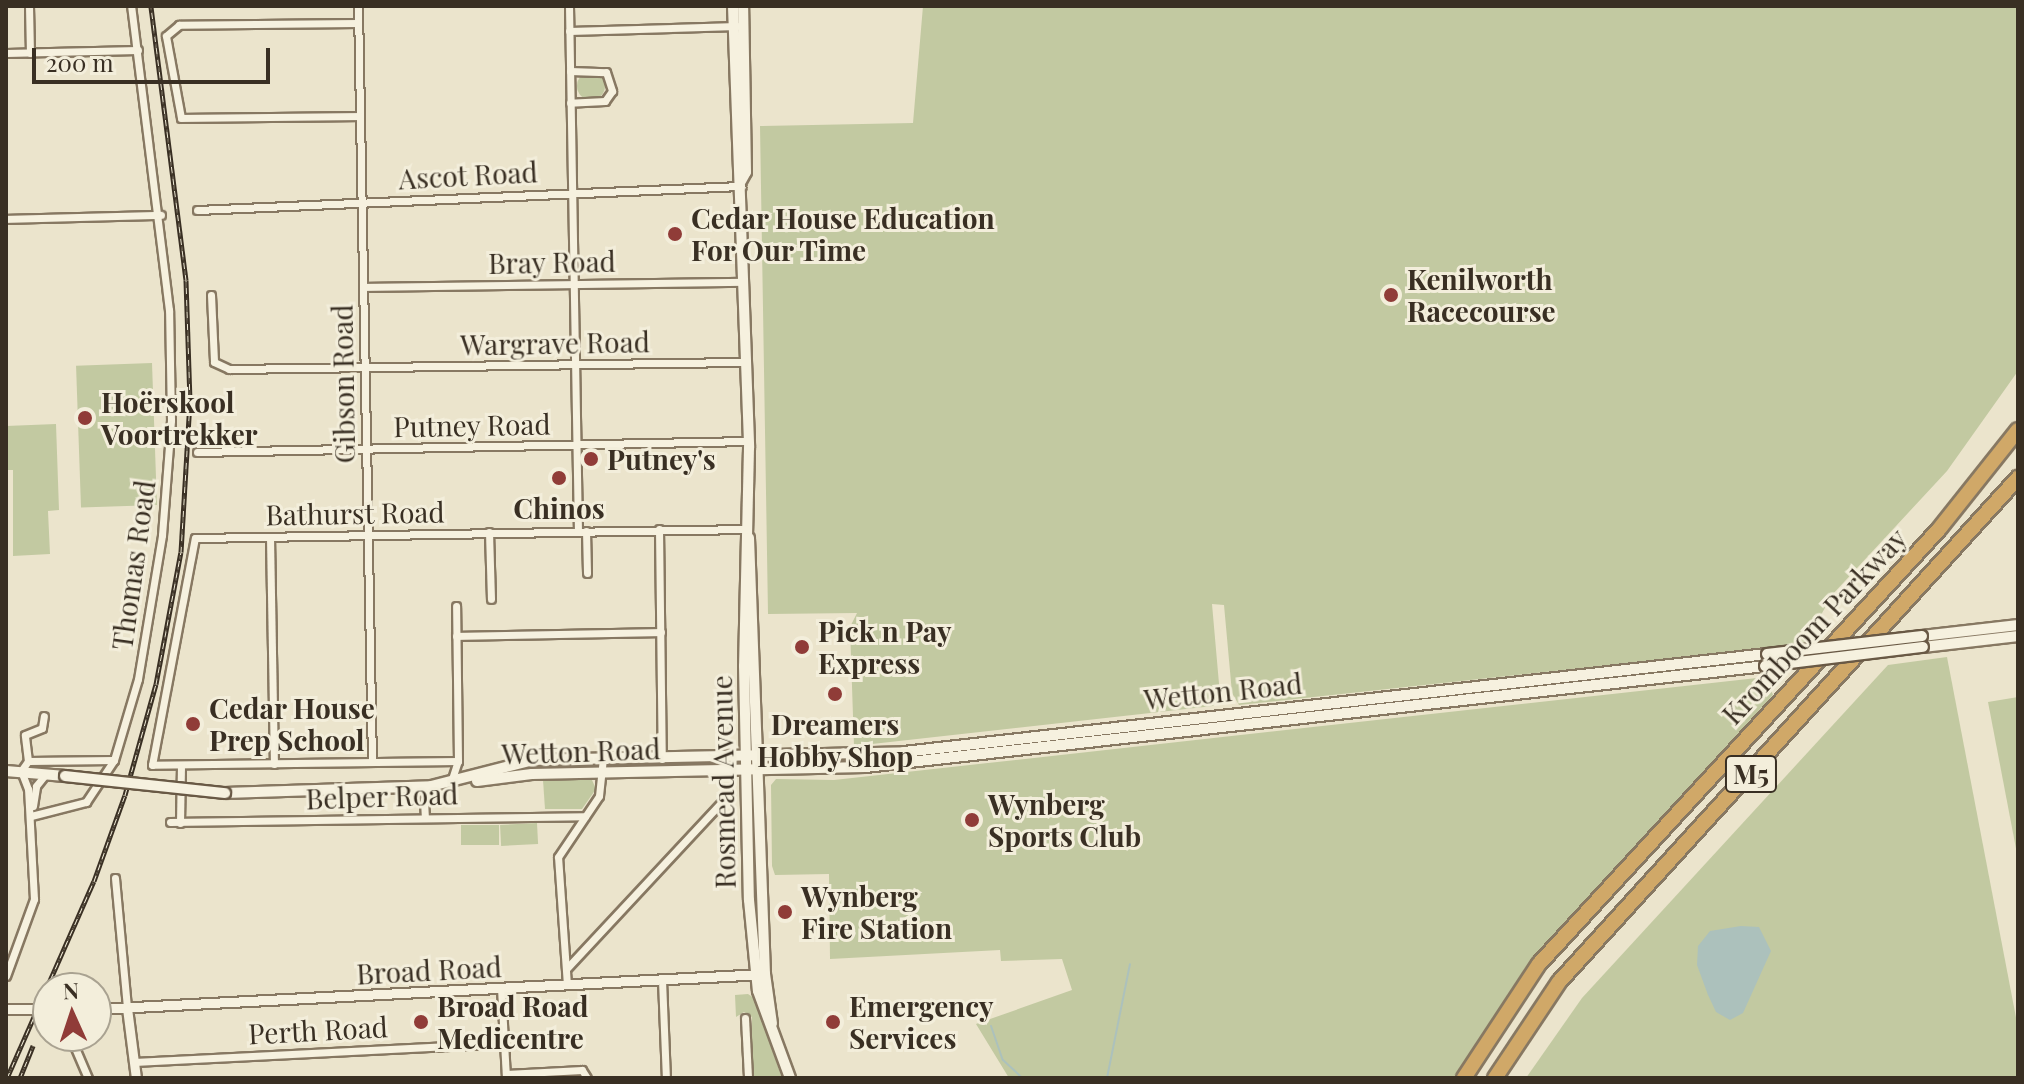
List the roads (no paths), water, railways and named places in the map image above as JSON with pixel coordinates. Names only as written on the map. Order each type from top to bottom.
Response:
[{"type":"highway","name":"Kromboom Parkway","points":[[1464,1078],[1539,964],[1940,528],[2018,430]]},
{"type":"highway","name":"Kromboom Parkway","points":[[1495,1078],[1559,982],[2018,478]]},
{"type":"main road","name":"Rosmead Avenue","points":[[733,6],[738,26]]},
{"type":"main road","name":"Rosmead Avenue","points":[[743,6],[738,26],[736,170],[741,183],[748,441],[751,770],[759,974],[790,1078]]},
{"type":"main road","name":"Wetton Road","points":[[1922,642],[2018,625]]},
{"type":"main road","name":"Wetton Road","points":[[6,771],[24,766],[46,774],[225,793],[435,785],[532,774],[865,767],[1922,642],[2018,636]]},
{"type":"main road","name":"Wetton Road","points":[[435,785],[533,760],[904,752],[1766,660]]},
{"type":"street","points":[[29,6],[30,53]]},
{"type":"street","name":"Thomas Road","points":[[31,816],[58,812],[86,802],[114,760],[145,643],[168,474],[169,310],[161,215],[131,6]]},
{"type":"street","name":"Gibson Road","points":[[358,6],[372,761]]},
{"type":"street","points":[[569,6],[576,445],[587,573]]},
{"type":"street","points":[[358,23],[173,25],[166,36],[181,118],[360,116]]},
{"type":"street","points":[[569,31],[738,26]]},
{"type":"street","points":[[6,53],[138,50]]},
{"type":"street","points":[[570,71],[606,72],[612,91],[605,101],[570,103]]},
{"type":"street","name":"Ascot Road","points":[[197,210],[741,183]]},
{"type":"street","points":[[6,219],[161,215]]},
{"type":"street","name":"Bray Road","points":[[363,287],[743,282]]},
{"type":"street","name":"Wargrave Road","points":[[211,295],[217,366],[745,362]]},
{"type":"street","name":"Putney Road","points":[[197,452],[748,441]]},
{"type":"street","points":[[659,529],[662,759]]},
{"type":"street","name":"Bathurst Road","points":[[181,766],[151,764],[192,542],[204,537],[659,529],[747,532]]},
{"type":"street","points":[[489,532],[491,599]]},
{"type":"street","points":[[270,537],[274,764]]},
{"type":"street","points":[[451,782],[458,761],[456,606]]},
{"type":"street","points":[[456,636],[661,632]]},
{"type":"street","points":[[6,976],[33,906],[31,816],[24,766],[25,735],[42,728],[44,716]]},
{"type":"street","points":[[567,985],[558,857],[599,796],[603,758]]},
{"type":"street","name":"Wetton Road","points":[[24,766],[114,760]]},
{"type":"street","points":[[180,823],[181,766],[458,761]]},
{"type":"street","points":[[458,761],[467,778]]},
{"type":"street","points":[[31,816],[34,798],[46,774]]},
{"type":"street","points":[[567,968],[730,793]]},
{"type":"street","points":[[34,798],[42,809],[58,812]]},
{"type":"street","points":[[424,800],[425,817]]},
{"type":"street","name":"Belper Road","points":[[170,822],[585,816]]},
{"type":"street","points":[[115,878],[136,1078]]},
{"type":"street","name":"Broad Road","points":[[112,1008],[759,974]]},
{"type":"street","points":[[662,980],[666,1078]]},
{"type":"street","points":[[501,988],[506,1076],[582,1070],[587,1078]]},
{"type":"street","points":[[6,1009],[32,1009]]},
{"type":"street","points":[[745,1018],[748,1078]]},
{"type":"street","name":"Perth Road","points":[[134,1062],[504,1043]]},
{"type":"street","points":[[77,1052],[88,1078]]},
{"type":"water","points":[[1741,926],[1759,927],[1771,951],[1743,1013],[1730,1020],[1716,1012],[1708,995],[1697,965],[1698,946],[1710,931]]},
{"type":"waterway","points":[[1107,1078],[1130,964]]},
{"type":"waterway","points":[[991,1026],[1003,1060],[1022,1078]]},
{"type":"railway","points":[[7,1078],[94,881],[125,795],[156,684],[181,552],[190,401],[186,280],[151,6]]},
{"type":"railway","points":[[20,1078],[32,1048]]},
{"type":"place","name":"Cedar House Education For Our Time","points":[[675,234]]},
{"type":"place","name":"Kenilworth Racecourse","points":[[1391,295]]},
{"type":"place","name":"Hoërskool Voortrekker","points":[[85,418]]},
{"type":"place","name":"Putney's","points":[[591,459]]},
{"type":"place","name":"Chinos","points":[[559,478]]},
{"type":"place","name":"Pick n Pay Express","points":[[802,647]]},
{"type":"place","name":"Dreamers Hobby Shop","points":[[835,694]]},
{"type":"place","name":"Cedar House Prep School","points":[[193,724]]},
{"type":"place","name":"Wynberg Sports Club","points":[[972,820]]},
{"type":"place","name":"Wynberg Fire Station","points":[[785,912]]},
{"type":"place","name":"Broad Road Medicentre","points":[[421,1022]]},
{"type":"place","name":"Emergency Services","points":[[833,1022]]}]
